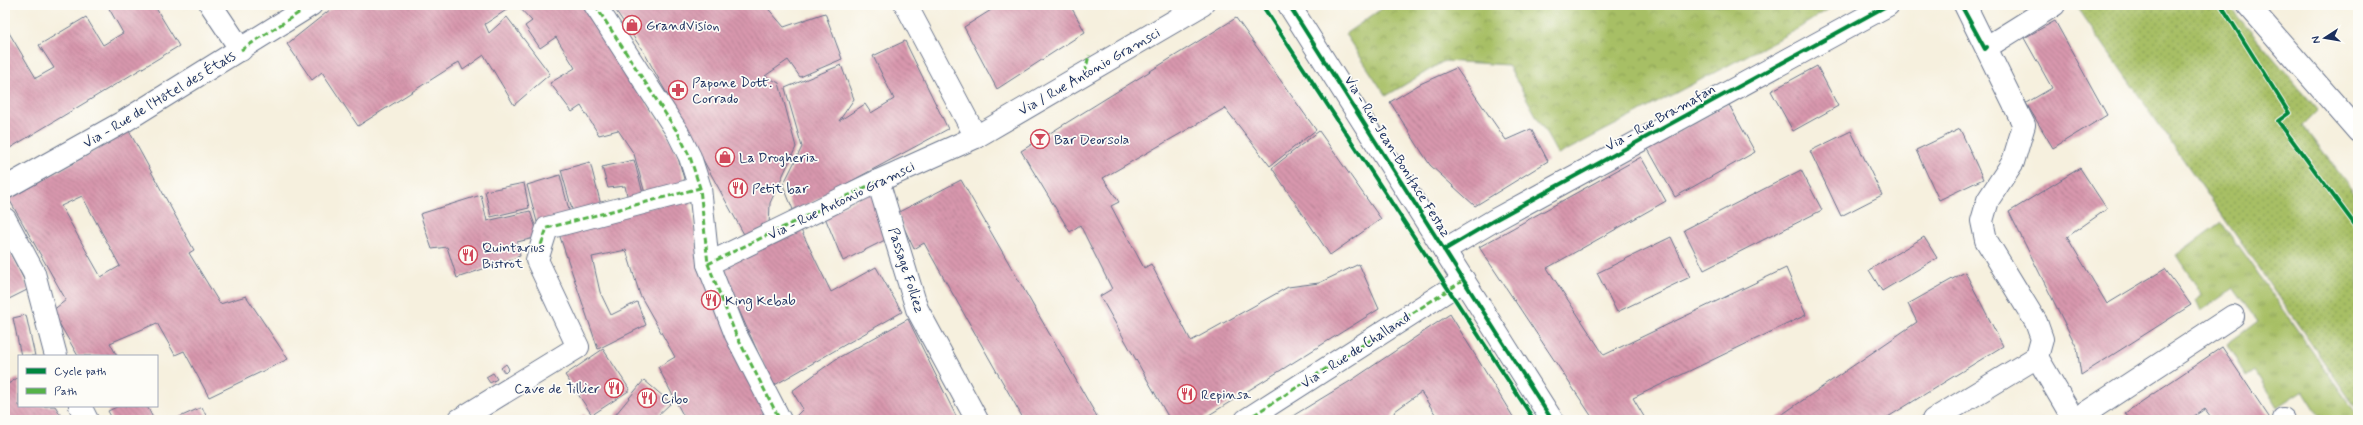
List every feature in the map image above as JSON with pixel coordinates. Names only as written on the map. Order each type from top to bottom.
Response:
[{"type":"street","points":[[211,5],[241,50]]},
{"type":"street","name":"Via - Rue de l'Hôtel des États","points":[[5,188],[123,122],[241,50],[310,5]]},
{"type":"street","points":[[595,5],[678,133],[690,157],[700,188],[708,264],[736,335],[780,420]]},
{"type":"street","points":[[906,5],[976,137]]},
{"type":"street","name":"Via / Rue Antonio Gramsci","points":[[976,137],[1087,64],[1202,5]]},
{"type":"street","name":"Via - Rue Jean-Boniface Festaz","points":[[1289,5],[1552,420]]},
{"type":"street","name":"Via - Rue Bramafan","points":[[1444,250],[1493,221],[1888,5]]},
{"type":"street","points":[[1933,420],[2037,357],[2042,339],[2036,322],[1986,240],[1982,221],[1988,200],[2013,162],[2024,125],[1987,47],[1965,5]]},
{"type":"street","points":[[1987,47],[2054,5]]},
{"type":"street","points":[[2248,5],[2358,131]]},
{"type":"street","name":"Via - Rue Antonio Gramsci","points":[[708,264],[878,181],[976,137]]},
{"type":"street","name":"Passage Folliez","points":[[878,181],[917,309],[977,420]]},
{"type":"street","points":[[459,420],[578,347],[537,260],[547,228],[700,188]]},
{"type":"street","points":[[5,219],[34,273],[56,355]]},
{"type":"street","name":"Via - Rue de Challand","points":[[1246,420],[1464,280]]},
{"type":"street","points":[[2037,357],[2075,420],[2232,316]]},
{"type":"street","points":[[80,407],[87,420]]},
{"type":"green space","points":[[1387,5],[1835,5],[1799,28],[1558,155],[1508,65],[1444,61],[1386,96],[1345,34]]},
{"type":"green space","points":[[2083,5],[2228,5],[2318,110],[2303,125],[2358,198],[2358,411],[2078,8]]},
{"type":"green space","points":[[2221,222],[2358,416],[2358,420],[2322,420],[2303,390],[2277,407],[2255,371],[2246,377],[2227,344],[2258,321],[2234,288],[2201,311],[2196,300],[2202,294],[2176,255]]},
{"type":"building","points":[[107,5],[154,5],[179,46],[10,148],[5,139],[5,26],[36,78],[54,68],[39,45],[86,17],[103,45],[123,33]]},
{"type":"building","points":[[336,5],[514,5],[485,24],[489,33],[507,17],[550,74],[514,105],[484,55],[463,70],[459,62],[358,126],[322,72],[312,80],[287,44]]},
{"type":"building","points":[[517,5],[584,5],[675,147],[686,186],[646,197],[634,154],[618,130],[599,135],[581,106],[572,112],[550,83],[575,68],[556,37],[540,48],[525,26],[532,21]]},
{"type":"building","points":[[612,5],[765,5],[784,27],[825,13],[842,59],[800,77],[788,60],[765,76],[779,83],[796,147],[770,203],[769,226],[746,238],[645,54]]},
{"type":"building","points":[[999,5],[1070,5],[1085,32],[997,89],[964,27]]},
{"type":"building","points":[[1236,18],[1316,130],[1270,166],[1225,108],[1103,178],[1119,202],[1111,206],[1144,268],[1151,264],[1191,341],[1288,287],[1319,283],[1359,264],[1379,309],[1201,420],[1170,420],[1100,296],[1112,289],[1080,225],[1070,232],[1021,151]]},
{"type":"building","points":[[2055,21],[2107,115],[2053,148],[2026,103],[2052,88],[2024,38]]},
{"type":"building","points":[[905,41],[948,129],[794,212],[783,185],[802,147],[785,88],[841,65],[854,99],[839,121],[865,104],[871,113],[894,99],[873,56]]},
{"type":"building","points":[[1817,66],[1838,106],[1793,131],[1771,91]]},
{"type":"building","points":[[1456,68],[1506,140],[1531,129],[1548,161],[1475,206],[1430,165],[1390,102],[1420,84]]},
{"type":"building","points":[[1728,103],[1755,152],[1675,197],[1648,149]]},
{"type":"building","points":[[1960,129],[1983,179],[1939,200],[1916,150]]},
{"type":"building","points":[[129,131],[194,250],[189,253],[220,304],[246,296],[288,359],[209,397],[184,351],[175,355],[157,323],[110,343],[116,355],[77,355],[52,311],[66,300],[9,199]],"holes":[[[82,196],[120,266],[101,277],[61,206]]]},
{"type":"building","points":[[1319,131],[1381,219],[1330,255],[1272,168]]},
{"type":"building","points":[[1851,131],[1882,195],[1841,216],[1810,151]]},
{"type":"building","points":[[1641,157],[1666,201],[1547,268],[1604,355],[1786,268],[1806,315],[1633,398],[1646,420],[1594,420],[1479,247]]},
{"type":"building","points":[[634,160],[644,197],[628,200],[625,186],[608,188],[602,167]]},
{"type":"building","points":[[590,162],[601,205],[573,213],[561,170]]},
{"type":"building","points":[[2080,168],[2107,209],[2067,237],[2107,304],[2165,269],[2191,305],[2081,375],[2077,348],[2009,212]]},
{"type":"building","points":[[1801,170],[1822,210],[1704,270],[1684,230]]},
{"type":"building","points":[[560,175],[570,214],[537,222],[527,185]]},
{"type":"building","points":[[961,180],[1099,420],[1024,420],[924,243],[914,249],[897,213]]},
{"type":"building","points":[[524,183],[529,208],[491,217],[485,191]]},
{"type":"building","points":[[872,192],[887,239],[843,261],[824,215]]},
{"type":"building","points":[[481,195],[487,221],[530,211],[539,237],[517,242],[520,256],[457,278],[447,247],[432,249],[420,214]]},
{"type":"building","points":[[689,197],[697,244],[766,411],[758,417],[760,420],[683,420],[685,419],[658,367],[675,357],[640,295],[626,250],[592,257],[600,292],[611,315],[637,302],[646,325],[598,349],[558,231]]},
{"type":"building","points":[[800,228],[831,292],[876,267],[902,312],[773,386],[720,268]]},
{"type":"building","points":[[1671,237],[1690,277],[1617,312],[1597,273]]},
{"type":"building","points":[[1924,237],[1937,258],[1882,291],[1869,270]]},
{"type":"building","points":[[5,243],[29,289],[5,301]]},
{"type":"building","points":[[1965,272],[2003,346],[1883,420],[1774,420],[1917,322],[1908,304]]},
{"type":"building","points":[[1450,314],[1515,420],[1439,420],[1421,392],[1395,411],[1391,420],[1286,420],[1352,380]]},
{"type":"building","points":[[26,315],[35,355],[21,355],[13,318]]},
{"type":"building","points":[[908,319],[958,420],[792,420],[803,409],[792,391],[836,359]]},
{"type":"building","points":[[2222,347],[2271,420],[2213,420],[2205,409],[2188,420],[2130,420],[2125,413]]},
{"type":"building","points":[[603,349],[630,390],[592,415],[565,375]]},
{"type":"building","points":[[506,364],[509,369],[505,373],[501,368]]},
{"type":"building","points":[[493,373],[497,379],[490,383],[486,377]]},
{"type":"building","points":[[18,378],[18,407],[56,407],[64,420],[5,420],[5,386]]},
{"type":"building","points":[[644,380],[671,403],[653,420],[611,420]]},
{"type":"building","points":[[117,407],[148,407],[154,420],[113,420],[108,411]]},
{"type":"building","points":[[202,407],[208,420],[173,420]]},
{"type":"building","points":[[584,414],[589,420],[576,420]]},
{"type":"marked path","points":[[241,50],[311,5]]},
{"type":"marked path","points":[[595,5],[678,133],[690,157],[700,188],[708,264],[736,335],[780,420]]},
{"type":"marked path","points":[[1085,73],[1089,55]]},
{"type":"marked path","points":[[708,264],[878,181]]},
{"type":"marked path","points":[[541,245],[547,228],[700,188]]},
{"type":"marked path","points":[[1246,420],[1464,280]]},
{"type":"cycle path","points":[[1262,5],[1534,420]]},
{"type":"cycle path","points":[[1289,5],[1552,420]]},
{"type":"cycle path","points":[[1444,250],[1493,221],[1888,5]]},
{"type":"cycle path","points":[[1961,5],[1985,49],[1987,47]]},
{"type":"cycle path","points":[[2221,5],[2289,113],[2278,121],[2358,229]]},
{"type":"place","name":"GrandVision","points":[[632,25]]},
{"type":"place","name":"Papone Dott. Corrado","points":[[678,90]]},
{"type":"place","name":"Bar Deorsola","points":[[1040,139]]},
{"type":"place","name":"La Drogheria","points":[[725,157]]},
{"type":"place","name":"Petit bar","points":[[738,188]]},
{"type":"place","name":"Quintarius Bistrot","points":[[468,255]]},
{"type":"place","name":"King Kebab","points":[[711,300]]},
{"type":"place","name":"Cave de Tillier","points":[[614,388]]},
{"type":"place","name":"Repinsa","points":[[1187,394]]},
{"type":"place","name":"Cibo","points":[[647,398]]}]
